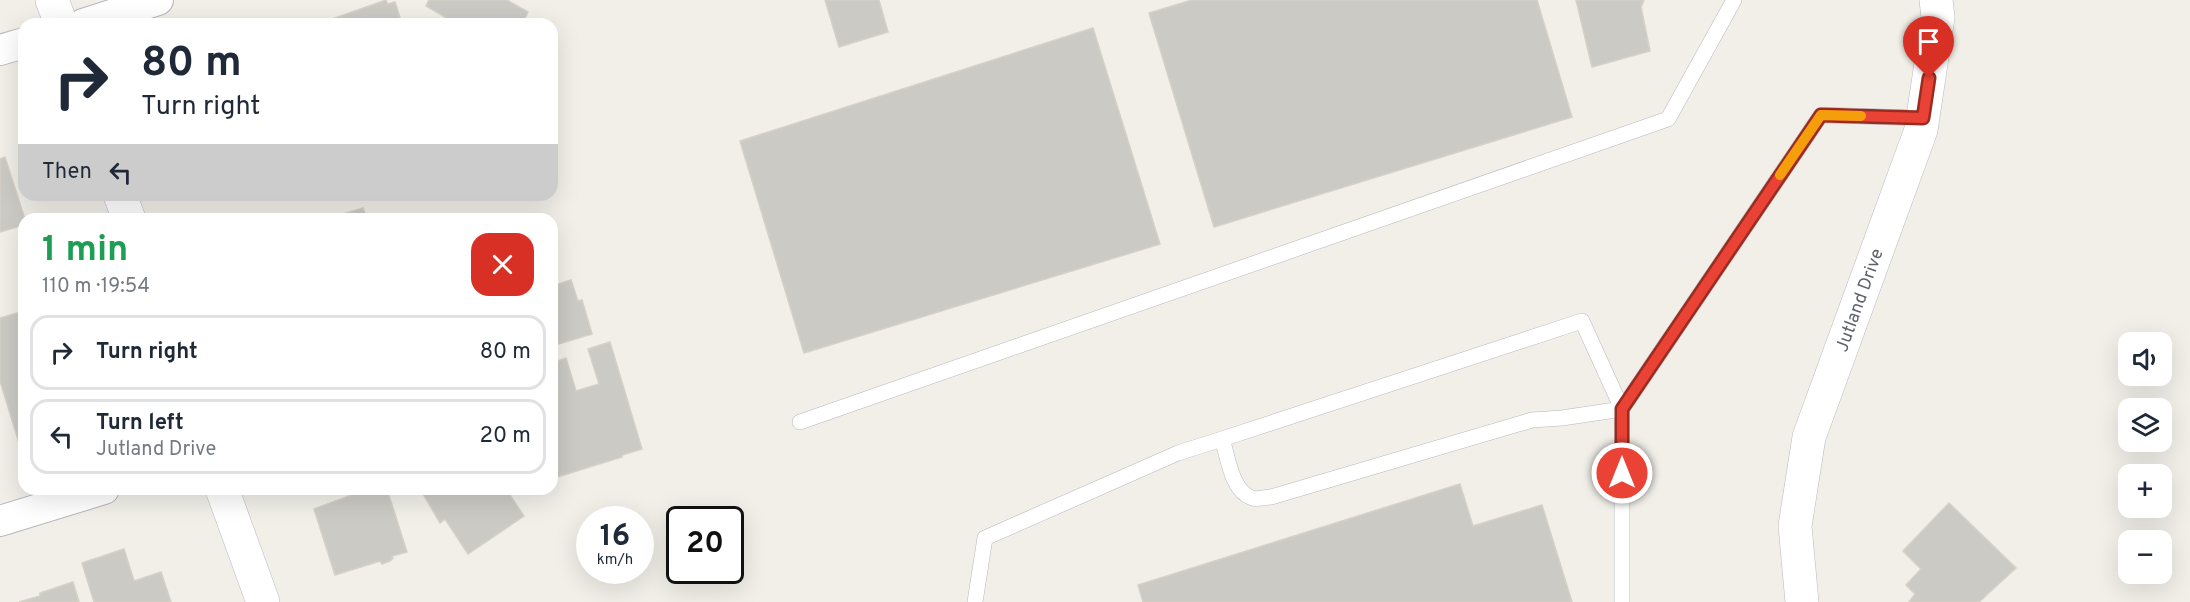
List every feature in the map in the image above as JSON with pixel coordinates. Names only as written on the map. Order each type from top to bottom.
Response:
[{"type":"street","points":[[52,0],[59,18]]},
{"type":"street","points":[[102,18],[158,0]]},
{"type":"street","name":"Jutland Drive","points":[[1802,602],[1795,526],[1809,437],[1921,130],[1938,17],[1936,0]]},
{"type":"street","points":[[0,50],[18,45]]},
{"type":"street","points":[[0,521],[84,495]]},
{"type":"street","points":[[224,495],[263,602]]},
{"type":"lane","points":[[800,422],[1668,119],[1734,0]]},
{"type":"lane","points":[[1222,439],[1236,482],[1242,492],[1253,499],[1271,497],[1532,420],[1622,409],[1821,115],[1923,118]]},
{"type":"lane","points":[[975,602],[985,538],[1178,453],[1582,321],[1622,409],[1622,602]]},
{"type":"building","points":[[386,0],[388,4],[395,2],[400,18],[335,18]]},
{"type":"building","points":[[429,0],[507,0],[528,12],[525,18],[447,18],[426,6]]},
{"type":"building","points":[[825,0],[879,0],[888,32],[839,47]]},
{"type":"building","points":[[1192,0],[1537,0],[1572,117],[1214,227],[1149,13]]},
{"type":"building","points":[[1576,0],[1644,0],[1641,7],[1650,51],[1592,67]]},
{"type":"building","points":[[1093,28],[1160,244],[804,353],[740,141]]},
{"type":"building","points":[[5,157],[23,213],[18,213],[18,227],[0,232],[0,159]]},
{"type":"building","points":[[363,208],[365,213],[347,213]]},
{"type":"building","points":[[571,280],[578,301],[582,300],[592,334],[558,344],[558,284]]},
{"type":"building","points":[[18,313],[18,440],[0,381],[0,318]]},
{"type":"building","points":[[610,342],[642,449],[558,477],[558,361],[566,358],[576,391],[599,384],[588,349]]},
{"type":"building","points":[[1460,484],[1473,526],[1542,505],[1572,602],[1143,602],[1138,585]]},
{"type":"building","points":[[352,495],[389,495],[407,552],[392,556],[390,561],[382,564],[380,561],[335,575],[314,509]]},
{"type":"building","points":[[424,495],[510,495],[524,516],[468,554],[445,519],[440,523]]},
{"type":"building","points":[[1949,503],[2016,568],[1979,602],[1909,602],[1915,594],[1906,585],[1921,569],[1903,551]]},
{"type":"building","points":[[124,549],[134,581],[161,572],[171,602],[94,602],[82,563]]},
{"type":"building","points":[[73,582],[79,602],[19,602],[40,596],[40,593]]},
{"type":"slow traffic","points":[[1780,175],[1821,115],[1861,116]]},
{"type":"route","points":[[1622,473],[1622,409],[1821,115],[1923,118],[1929,78]]}]
